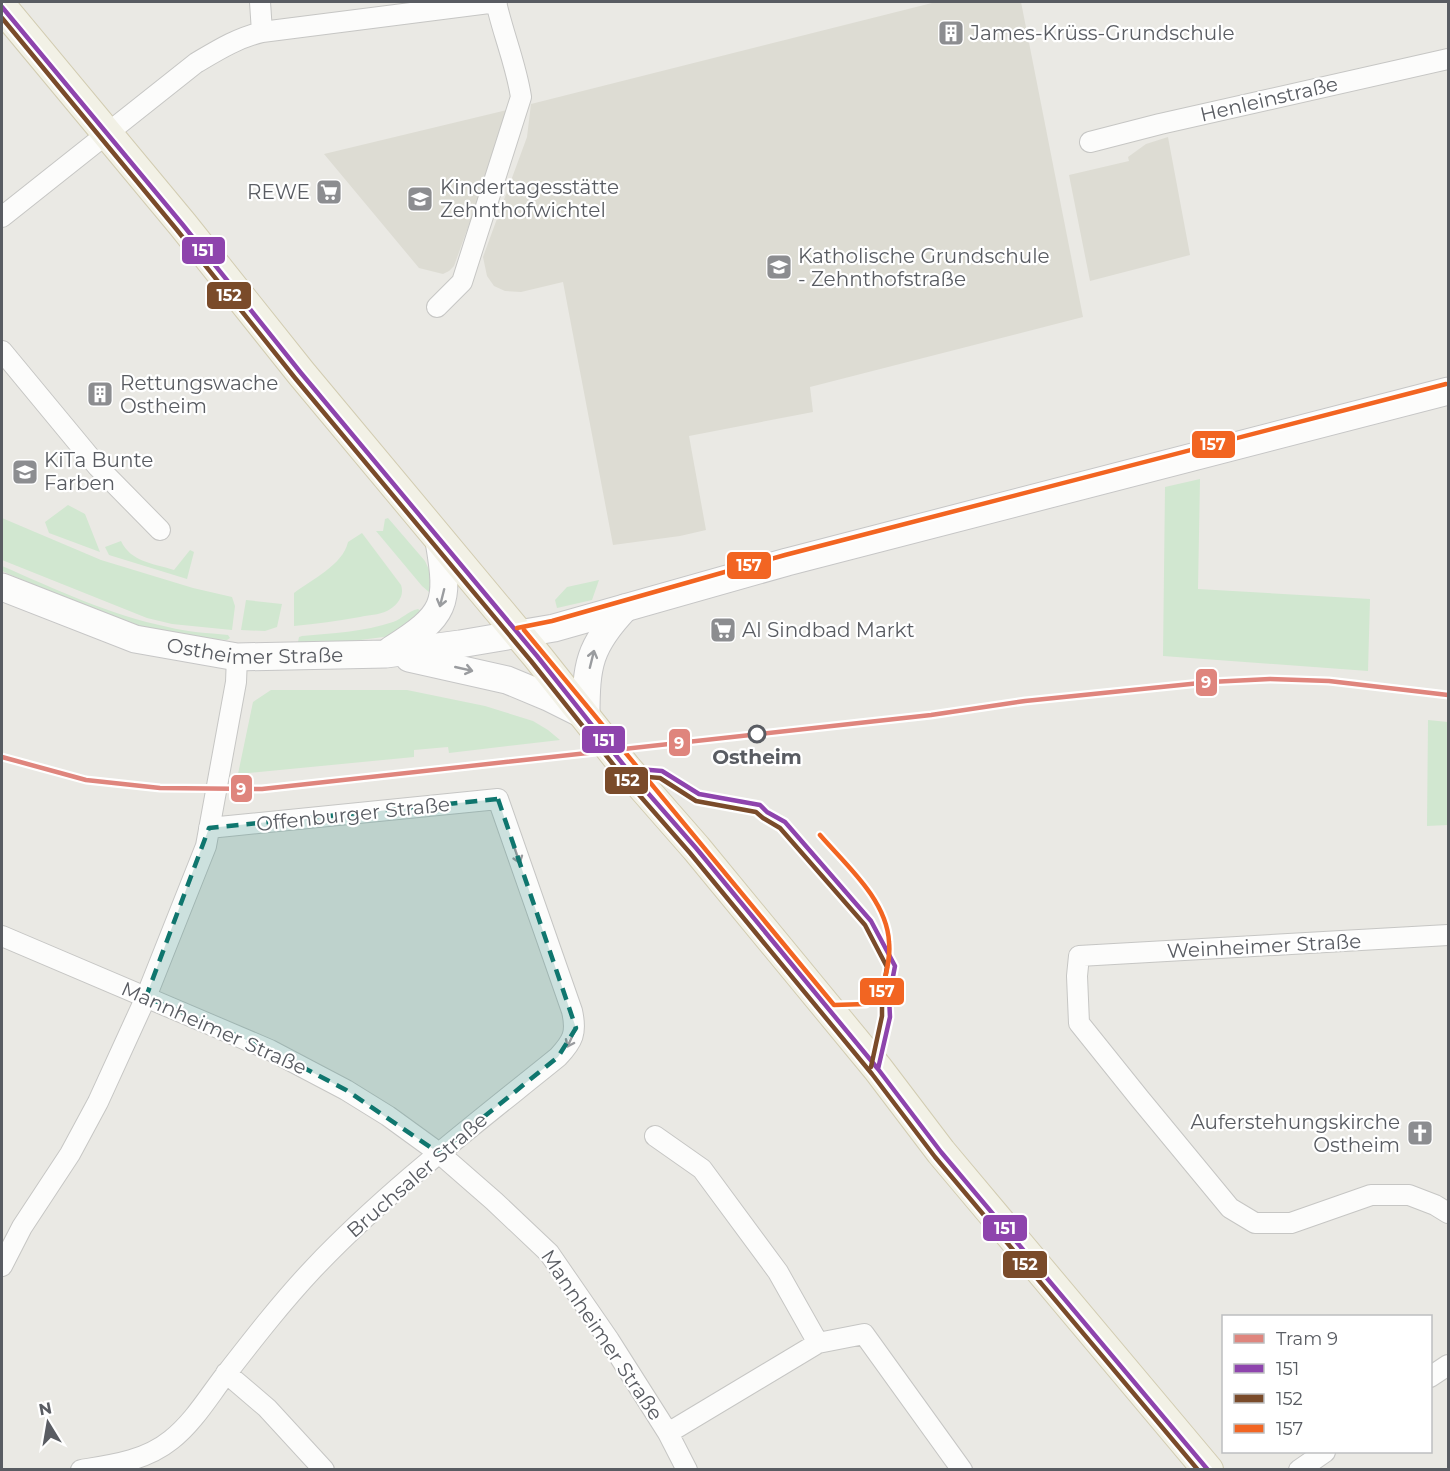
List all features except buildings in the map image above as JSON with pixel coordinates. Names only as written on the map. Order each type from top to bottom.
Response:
[{"type":"main road","points":[[2,7],[190,234],[301,374],[878,1069],[941,1152],[1208,1470]]},
{"type":"main road","name":"Ostheimer Straße","points":[[2,587],[135,639],[237,657],[386,654],[554,628],[788,562],[1449,391]]},
{"type":"main road","points":[[386,654],[418,633],[440,607],[445,576],[439,541]]},
{"type":"main road","points":[[586,716],[586,689],[592,654],[606,628],[625,608]]},
{"type":"main road","points":[[386,654],[507,680],[586,716]]},
{"type":"street","points":[[260,2],[262,32]]},
{"type":"street","points":[[2,217],[196,63],[245,36],[497,2],[502,27],[518,76],[521,97],[462,282],[437,307]]},
{"type":"street","name":"Henleinstraße","points":[[1090,142],[1449,59]]},
{"type":"street","points":[[2,351],[98,467],[160,530]]},
{"type":"street","points":[[2,1266],[22,1227],[70,1154],[98,1102],[146,997],[206,846],[236,682],[237,657]]},
{"type":"street","name":"Offenburger Straße","points":[[209,828],[498,800]]},
{"type":"street","name":"Bruchsaler Straße","points":[[81,1470],[125,1462],[146,1455],[171,1440],[196,1414],[262,1328],[313,1269],[364,1218],[439,1153],[558,1057],[569,1045],[576,1028],[572,1011],[498,800]]},
{"type":"street","name":"Weinheimer Straße","points":[[1449,935],[1079,956],[1077,976],[1079,1023],[1230,1208],[1255,1223],[1291,1223],[1371,1195],[1409,1195],[1449,1213]]},
{"type":"street","name":"Mannheimer Straße","points":[[2,936],[270,1050],[388,1116],[439,1153],[549,1252],[609,1340],[668,1434],[687,1470]]},
{"type":"street","points":[[655,1136],[702,1169],[778,1272],[818,1343]]},
{"type":"street","points":[[668,1434],[818,1343],[864,1335],[962,1470]]},
{"type":"street","points":[[1432,1376],[1449,1365]]},
{"type":"street","points":[[226,1373],[267,1408],[324,1470]]},
{"type":"street","points":[[1299,1470],[1324,1453]]},
{"type":"highlighted area","points":[[498,799],[576,1028],[558,1057],[439,1153],[346,1090],[270,1050],[146,997],[209,828]]},
{"type":"shaded area","name":"Katholische Grundschule - Zehnthofstraße","points":[[936,2],[1021,2],[1083,317],[810,387],[813,412],[689,436],[706,530],[613,545],[563,282],[521,292],[505,291],[494,286],[487,276],[483,257],[527,137],[531,104]]},
{"type":"shaded area","name":"Kindertagesstätte Zehnthofwichtel","points":[[507,110],[503,130],[454,266],[443,274],[419,268],[324,154]]},
{"type":"shaded area","points":[[1168,137],[1190,255],[1090,281],[1069,175],[1129,161],[1128,157],[1146,144]]},
{"type":"green space","points":[[1200,479],[1198,589],[1370,599],[1368,671],[1163,656],[1165,487]]},
{"type":"green space","points":[[68,505],[85,514],[100,552],[49,533],[45,522]]},
{"type":"green space","points":[[2,518],[101,560],[193,588],[232,597],[235,606],[232,630],[172,624],[147,618],[2,560]]},
{"type":"green space","points":[[388,518],[425,561],[430,572],[433,591],[429,592],[422,586],[376,531],[383,531],[385,519]]},
{"type":"green space","points":[[362,533],[401,585],[402,593],[397,603],[391,609],[381,613],[294,626],[294,593],[333,565],[340,558],[348,542]]},
{"type":"green space","points":[[121,541],[136,558],[174,570],[190,550],[194,552],[187,579],[109,555],[105,547]]},
{"type":"green space","points":[[2,566],[83,601],[125,616],[175,629],[228,635],[230,638],[227,640],[185,635],[126,622],[72,602],[2,571]]},
{"type":"green space","points":[[599,580],[592,600],[557,608],[555,600],[567,587]]},
{"type":"green space","points":[[246,600],[282,604],[277,627],[265,631],[241,630]]},
{"type":"green space","points":[[418,609],[425,614],[391,636],[345,642],[299,644],[298,642],[299,637],[302,636],[348,632],[382,625],[396,621]]},
{"type":"green space","points":[[271,690],[407,690],[485,706],[533,721],[560,740],[449,753],[448,747],[414,750],[414,757],[238,774],[253,702]]},
{"type":"green space","points":[[1428,720],[1448,722],[1448,825],[1427,826]]},
{"type":"tram line","name":"9","points":[[2,757],[86,780],[160,788],[262,789],[931,715],[1025,701],[1210,682],[1270,679],[1329,681],[1448,695]]},
{"type":"transit line","name":"151","points":[[2,7],[183,225],[301,373],[537,656],[626,768],[696,848],[878,1069],[941,1152],[1208,1470]]},
{"type":"transit line","name":"152","points":[[2,18],[177,230],[295,378],[531,661],[620,773],[690,853],[872,1074],[935,1157],[1198,1470]]},
{"type":"transit line","name":"157","points":[[517,628],[552,621],[785,555],[1446,384]]},
{"type":"transit line","name":"157","points":[[524,630],[834,1005],[866,1004],[882,993],[889,955],[887,927],[864,884],[820,835]]},
{"type":"transit line","name":"151","points":[[626,768],[662,771],[699,794],[760,805],[767,812],[785,822],[871,921],[895,966],[889,997],[890,1017],[878,1069]]},
{"type":"transit line","name":"152","points":[[625,775],[660,778],[696,801],[756,812],[780,828],[865,925],[887,967],[882,996],[882,1016],[871,1067]]},
{"type":"place","name":"James-Krüss-Grundschule","points":[[951,33]]},
{"type":"place","name":"REWE","points":[[329,192]]},
{"type":"place","name":"Kindertagesstätte Zehnthofwichtel","points":[[420,199]]},
{"type":"place","name":"Katholische Grundschule - Zehnthofstraße","points":[[779,267]]},
{"type":"place","name":"Rettungswache Ostheim","points":[[100,394]]},
{"type":"place","name":"KiTa Bunte Farben","points":[[25,472]]},
{"type":"place","name":"Al Sindbad Markt","points":[[723,630]]},
{"type":"place","name":"Ostheim","points":[[757,734]]},
{"type":"place","name":"Auferstehungskirche Ostheim","points":[[1420,1133]]}]
